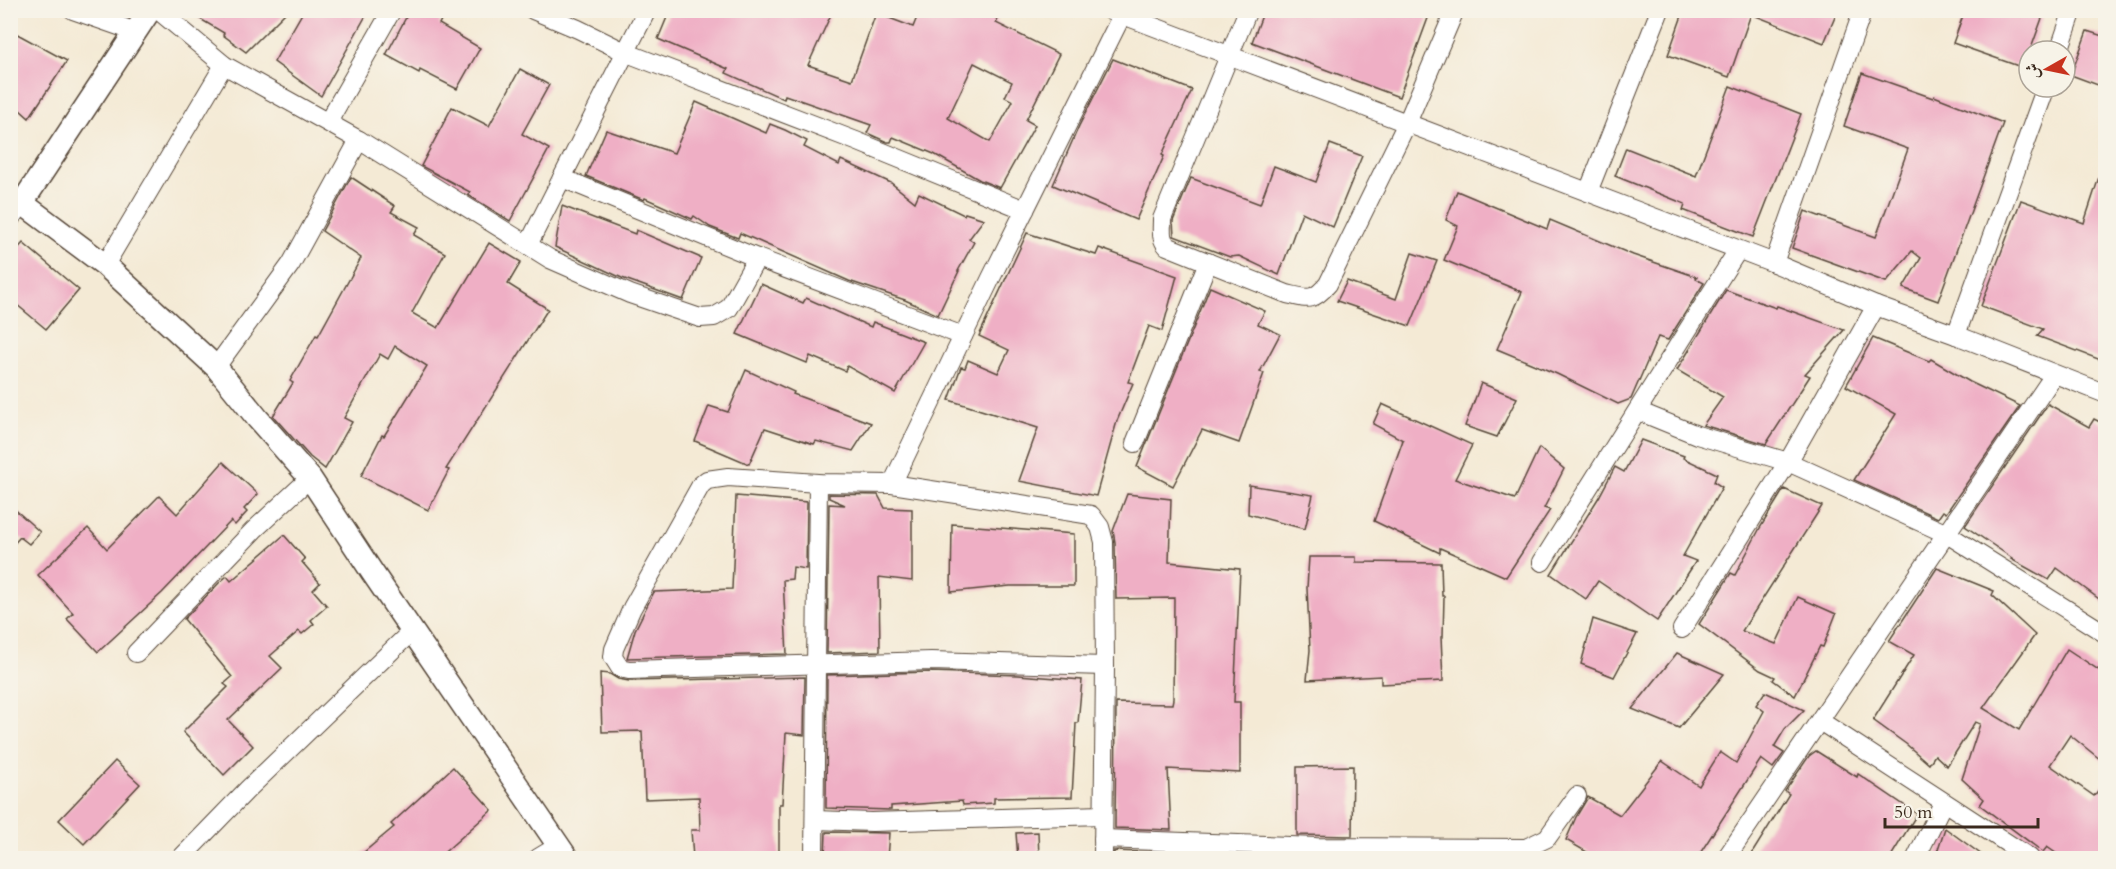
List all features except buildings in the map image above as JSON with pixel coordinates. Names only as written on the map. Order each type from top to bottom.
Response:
[{"type":"street","points":[[73,10],[136,32]]},
{"type":"street","points":[[150,10],[14,206],[105,265],[216,367],[310,478],[563,852],[538,858]]},
{"type":"street","points":[[158,10],[224,65],[359,140],[549,260],[620,290],[700,318],[714,317],[729,309],[757,258]]},
{"type":"street","points":[[328,122],[392,10]]},
{"type":"street","points":[[533,10],[578,28],[627,53],[856,141],[1025,210]]},
{"type":"street","points":[[528,245],[647,10]]},
{"type":"street","points":[[1248,10],[1162,219],[1161,234],[1167,246],[1287,294],[1307,298],[1320,294],[1328,284],[1407,123],[1455,10]]},
{"type":"street","points":[[1588,192],[1660,10]]},
{"type":"street","points":[[1773,263],[1863,10]]},
{"type":"street","points":[[2063,39],[2073,10]]},
{"type":"street","points":[[892,484],[1025,210],[1116,13],[1773,263],[1876,306],[1956,334],[2106,394]]},
{"type":"street","points":[[105,265],[224,65]]},
{"type":"street","points":[[1956,334],[2042,99]]},
{"type":"street","points":[[216,367],[291,264],[359,140]]},
{"type":"street","points":[[562,178],[757,258],[963,336]]},
{"type":"street","points":[[1542,562],[1738,250]]},
{"type":"street","points":[[1135,443],[1208,262]]},
{"type":"street","points":[[1682,629],[1788,462],[1876,306]]},
{"type":"street","points":[[1726,858],[2054,375]]},
{"type":"street","points":[[1638,411],[1696,435],[1788,462],[1947,534],[2106,634]]},
{"type":"street","points":[[1103,858],[1105,666],[1104,542],[1100,527],[1090,514],[892,484],[818,483],[728,477],[707,480],[701,485],[632,608],[614,649],[613,657],[620,668],[629,670],[931,661],[1105,666]]},
{"type":"street","points":[[136,653],[254,530],[310,478]]},
{"type":"street","points":[[814,858],[818,483]]},
{"type":"street","points":[[181,858],[247,790],[412,631]]},
{"type":"street","points":[[1820,721],[2030,858]]},
{"type":"street","points":[[1103,839],[1316,847],[1527,848],[1548,838],[1577,796]]},
{"type":"street","points":[[1916,858],[1943,802]]},
{"type":"street","points":[[815,820],[872,822],[1103,815]]}]
